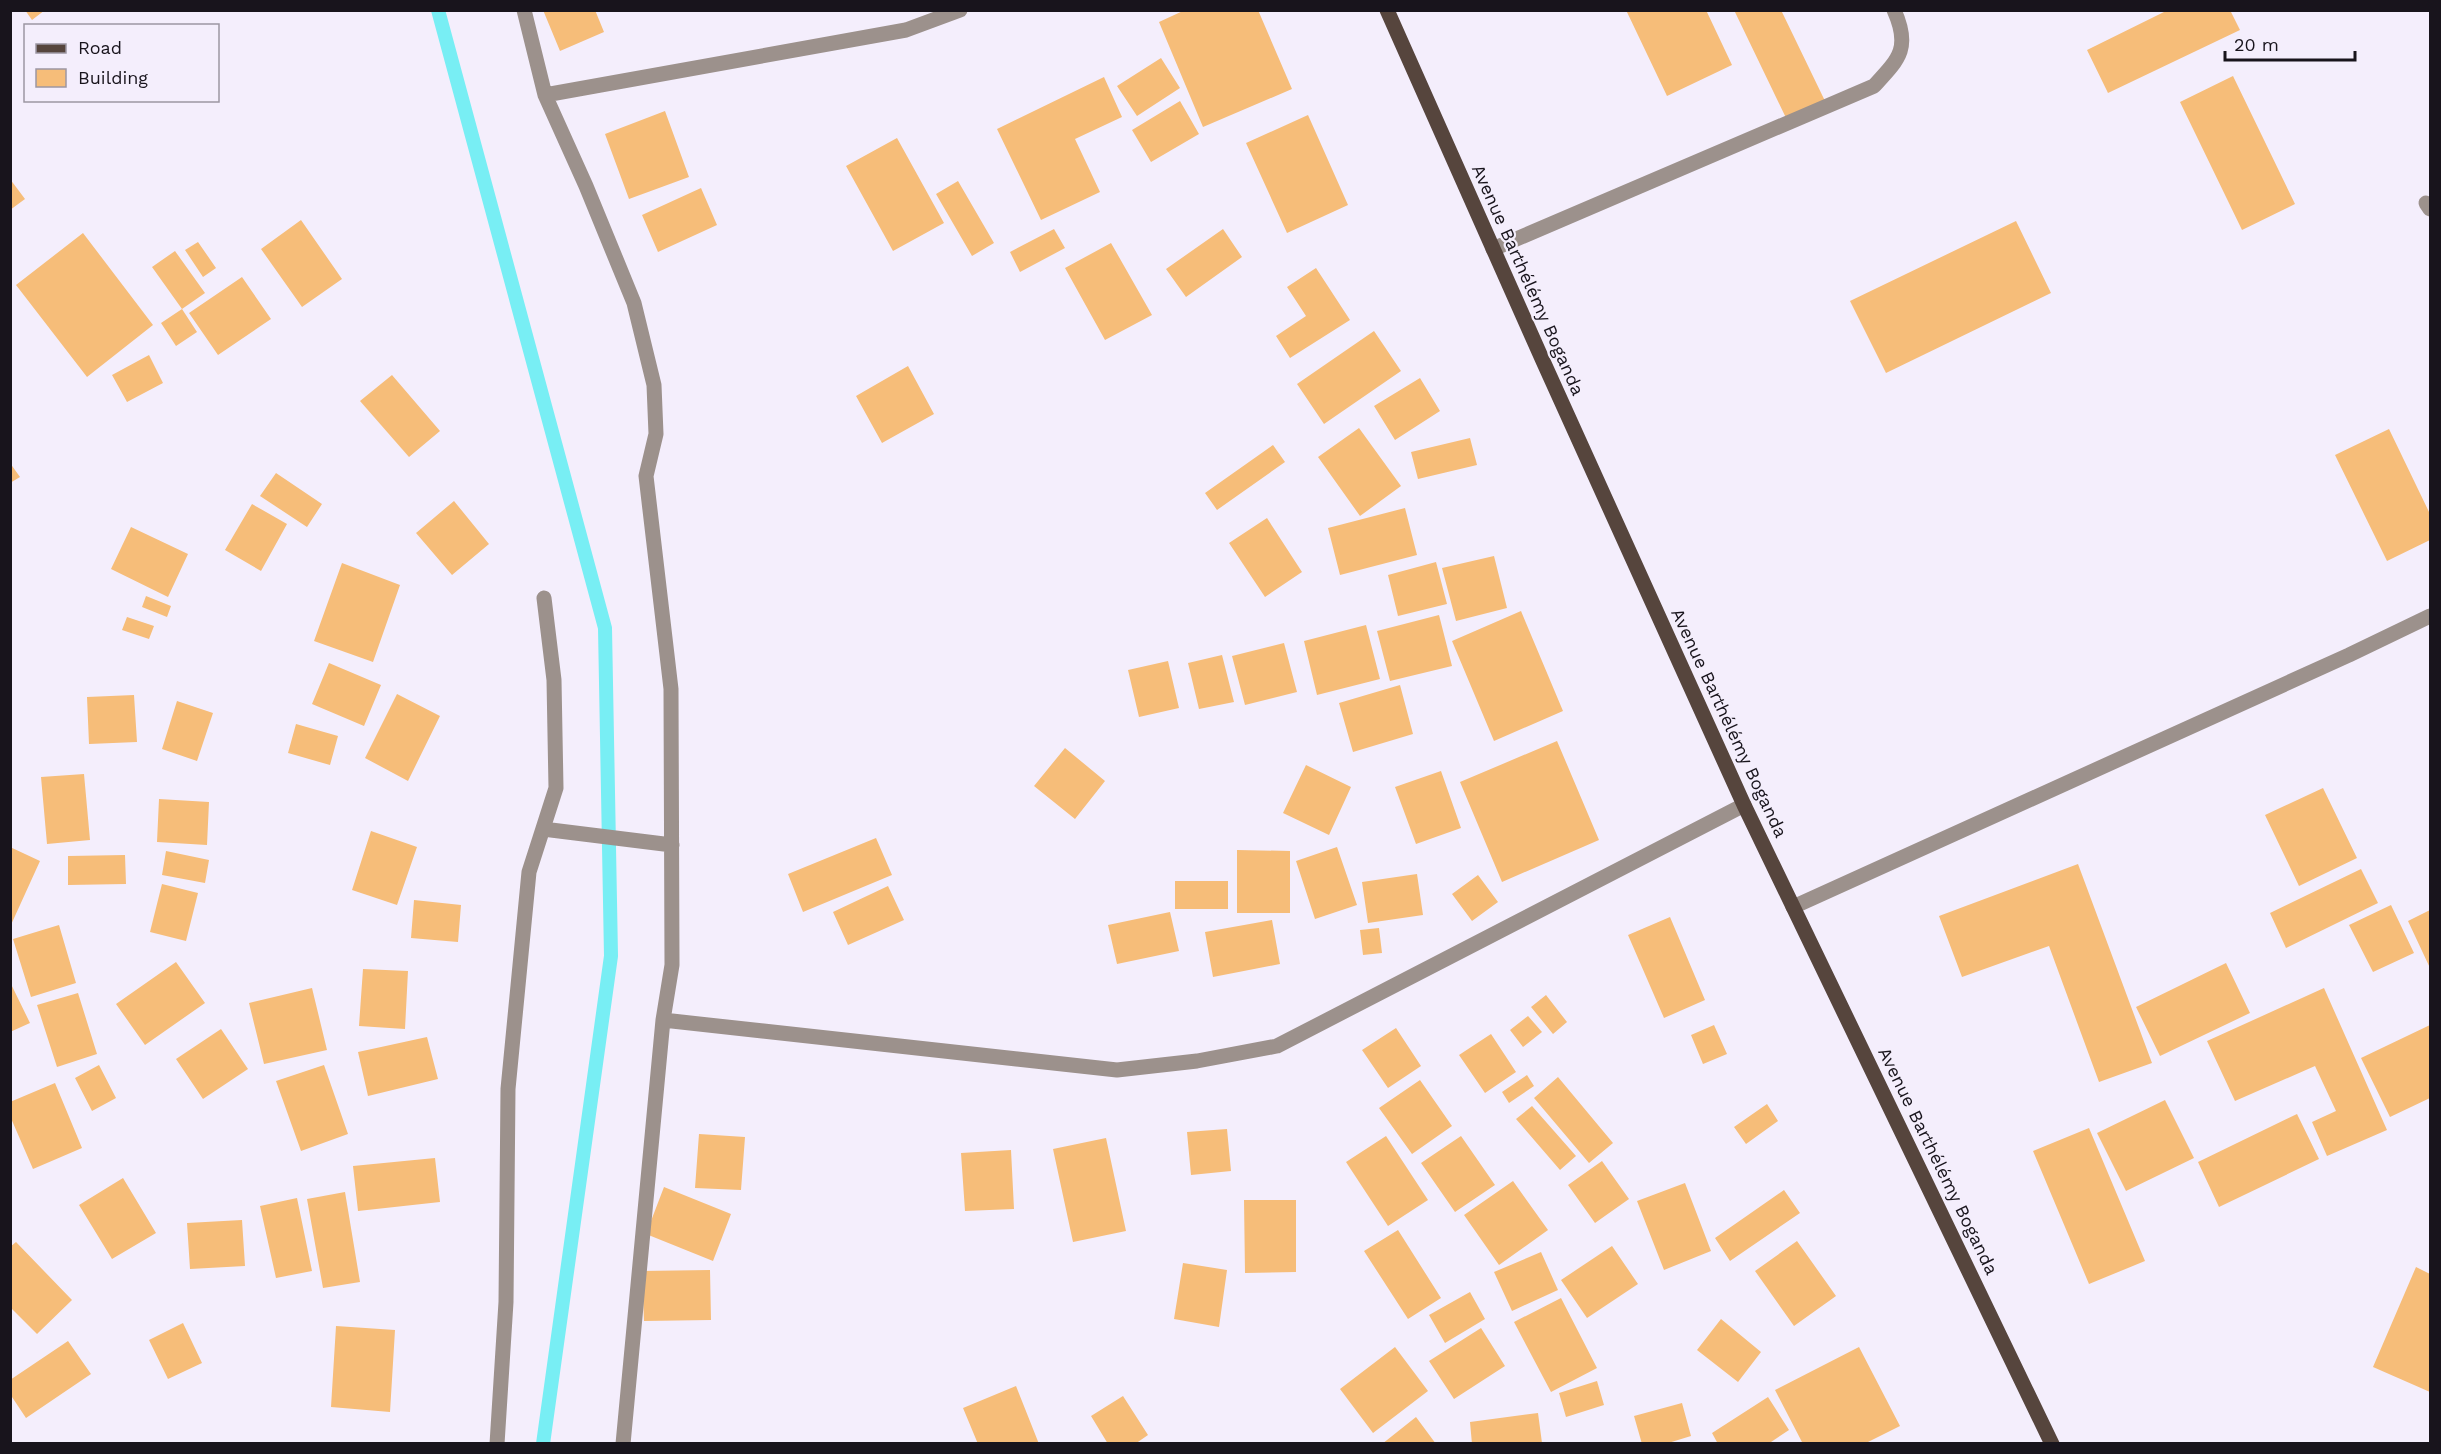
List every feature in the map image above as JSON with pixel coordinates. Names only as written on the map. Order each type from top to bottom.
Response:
[{"type":"main road","name":"Avenue Barthélémy Boganda","points":[[1387,10],[1744,805],[2052,1443]]},
{"type":"street","points":[[524,10],[545,95],[586,186],[634,303],[654,385],[656,434],[646,476],[671,689],[672,965],[663,1020],[623,1443]]},
{"type":"street","points":[[545,95],[906,30],[960,10]]},
{"type":"street","points":[[1493,249],[1874,86],[1899,59],[1902,28],[1894,10]]},
{"type":"street","points":[[497,1443],[506,1302],[508,1089],[529,872],[556,788],[555,680],[544,598]]},
{"type":"street","points":[[1793,907],[2349,655],[2430,616]]},
{"type":"street","points":[[663,1020],[1117,1070],[1197,1061],[1277,1046],[1744,805]]},
{"type":"street","points":[[543,829],[672,845]]},
{"type":"building","points":[[25,10],[45,10],[32,20]]},
{"type":"building","points":[[543,10],[595,10],[604,32],[560,51]]},
{"type":"building","points":[[1185,10],[1258,10],[1292,89],[1203,127],[1159,22]]},
{"type":"building","points":[[1626,10],[1706,10],[1732,65],[1667,96]]},
{"type":"building","points":[[1734,10],[1781,10],[1825,101],[1787,120]]},
{"type":"building","points":[[2168,10],[2230,10],[2240,30],[2108,93],[2087,50]]},
{"type":"building","points":[[1161,58],[1180,88],[1137,116],[1117,86]]},
{"type":"building","points":[[2233,76],[2295,204],[2242,230],[2180,102]]},
{"type":"building","points":[[1104,77],[1122,117],[1075,139],[1100,192],[1041,220],[997,129]]},
{"type":"building","points":[[1180,101],[1199,134],[1151,162],[1132,130]]},
{"type":"building","points":[[665,111],[689,177],[629,199],[605,134]]},
{"type":"building","points":[[1308,115],[1348,205],[1287,233],[1246,143]]},
{"type":"building","points":[[897,138],[944,223],[893,251],[846,166]]},
{"type":"building","points":[[10,179],[25,199],[10,210]]},
{"type":"building","points":[[958,181],[994,243],[972,256],[936,194]]},
{"type":"building","points":[[701,188],[717,225],[658,252],[642,215]]},
{"type":"building","points":[[301,220],[342,279],[302,307],[261,249]]},
{"type":"building","points":[[2016,221],[2051,293],[1886,373],[1850,301]]},
{"type":"building","points":[[1054,229],[1065,248],[1020,272],[1010,252]]},
{"type":"building","points":[[1223,229],[1242,257],[1186,297],[1166,269]]},
{"type":"building","points":[[83,233],[153,325],[87,377],[16,285]]},
{"type":"building","points":[[198,242],[216,268],[203,277],[185,250]]},
{"type":"building","points":[[1111,243],[1152,315],[1105,340],[1065,268]]},
{"type":"building","points":[[175,251],[205,293],[182,309],[152,267]]},
{"type":"building","points":[[1316,268],[1350,320],[1290,358],[1276,336],[1306,316],[1287,287]]},
{"type":"building","points":[[242,277],[271,319],[218,355],[189,313]]},
{"type":"building","points":[[182,309],[197,332],[176,346],[161,323]]},
{"type":"building","points":[[1374,331],[1401,371],[1324,424],[1297,384]]},
{"type":"building","points":[[149,355],[163,383],[127,402],[112,375]]},
{"type":"building","points":[[908,366],[934,414],[882,443],[856,396]]},
{"type":"building","points":[[392,375],[440,431],[409,457],[360,401]]},
{"type":"building","points":[[1420,378],[1440,411],[1395,440],[1374,406]]},
{"type":"building","points":[[1359,428],[1401,486],[1360,516],[1318,457]]},
{"type":"building","points":[[2389,429],[2430,514],[2430,540],[2387,561],[2335,455]]},
{"type":"building","points":[[1470,438],[1477,465],[1418,479],[1411,452]]},
{"type":"building","points":[[1273,445],[1285,462],[1217,510],[1205,493]]},
{"type":"building","points":[[10,463],[20,477],[10,483]]},
{"type":"building","points":[[276,473],[322,504],[307,527],[260,496]]},
{"type":"building","points":[[454,501],[489,544],[452,575],[416,533]]},
{"type":"building","points":[[252,504],[287,524],[261,571],[225,550]]},
{"type":"building","points":[[1405,508],[1417,555],[1340,575],[1328,528]]},
{"type":"building","points":[[1267,518],[1302,572],[1265,597],[1229,543]]},
{"type":"building","points":[[131,527],[188,554],[168,597],[111,569]]},
{"type":"building","points":[[1494,556],[1507,608],[1456,621],[1442,568]]},
{"type":"building","points":[[1436,562],[1447,604],[1398,616],[1388,575]]},
{"type":"building","points":[[342,563],[400,585],[373,662],[314,641]]},
{"type":"building","points":[[146,596],[171,606],[167,617],[142,607]]},
{"type":"building","points":[[1521,611],[1563,711],[1494,741],[1452,641]]},
{"type":"building","points":[[1439,615],[1452,666],[1390,681],[1377,631]]},
{"type":"building","points":[[127,617],[154,626],[149,639],[122,630]]},
{"type":"building","points":[[1366,625],[1380,679],[1317,695],[1304,641]]},
{"type":"building","points":[[1284,643],[1297,692],[1245,705],[1232,656]]},
{"type":"building","points":[[1222,655],[1234,702],[1199,709],[1188,663]]},
{"type":"building","points":[[1168,661],[1179,708],[1139,717],[1128,670]]},
{"type":"building","points":[[329,663],[381,685],[364,726],[312,704]]},
{"type":"building","points":[[1400,685],[1413,734],[1353,752],[1339,703]]},
{"type":"building","points":[[397,694],[440,716],[408,781],[365,758]]},
{"type":"building","points":[[134,695],[137,742],[89,744],[87,697]]},
{"type":"building","points":[[177,701],[213,713],[197,761],[162,749]]},
{"type":"building","points":[[296,724],[338,736],[330,765],[288,753]]},
{"type":"building","points":[[1557,741],[1599,840],[1502,882],[1460,782]]},
{"type":"building","points":[[1065,748],[1105,781],[1075,819],[1034,786]]},
{"type":"building","points":[[1306,765],[1351,787],[1329,835],[1283,813]]},
{"type":"building","points":[[1441,771],[1461,828],[1416,844],[1395,787]]},
{"type":"building","points":[[84,774],[90,840],[47,844],[41,777]]},
{"type":"building","points":[[2323,788],[2357,858],[2299,886],[2265,815]]},
{"type":"building","points":[[159,799],[209,802],[207,845],[157,842]]},
{"type":"building","points":[[371,831],[417,847],[397,905],[352,890]]},
{"type":"building","points":[[876,838],[892,875],[803,912],[788,874]]},
{"type":"building","points":[[10,847],[40,861],[10,927]]},
{"type":"building","points":[[1337,847],[1357,905],[1315,919],[1296,861]]},
{"type":"building","points":[[1237,850],[1290,851],[1290,913],[1237,913]]},
{"type":"building","points":[[166,851],[209,860],[205,883],[162,875]]},
{"type":"building","points":[[125,855],[126,884],[68,885],[68,856]]},
{"type":"building","points":[[2078,864],[2152,1063],[2099,1082],[2049,946],[1962,977],[1939,916]]},
{"type":"building","points":[[2361,869],[2378,903],[2286,948],[2270,913]]},
{"type":"building","points":[[1417,874],[1423,915],[1368,923],[1362,882]]},
{"type":"building","points":[[1478,875],[1498,902],[1472,921],[1452,894]]},
{"type":"building","points":[[1175,881],[1228,881],[1228,909],[1175,909]]},
{"type":"building","points":[[162,884],[198,893],[186,941],[150,932]]},
{"type":"building","points":[[888,886],[904,920],[848,945],[833,912]]},
{"type":"building","points":[[414,900],[461,905],[458,942],[411,938]]},
{"type":"building","points":[[2391,905],[2414,953],[2373,972],[2349,925]]},
{"type":"building","points":[[2430,910],[2430,968],[2408,921]]},
{"type":"building","points":[[1170,912],[1179,951],[1117,964],[1108,925]]},
{"type":"building","points":[[1670,917],[1705,1000],[1664,1018],[1628,935]]},
{"type":"building","points":[[1272,920],[1280,964],[1213,977],[1205,932]]},
{"type":"building","points":[[59,925],[76,983],[31,997],[13,939]]},
{"type":"building","points":[[1379,928],[1382,953],[1363,955],[1360,930]]},
{"type":"building","points":[[176,962],[205,1003],[145,1045],[116,1004]]},
{"type":"building","points":[[2226,963],[2250,1013],[2160,1056],[2136,1007]]},
{"type":"building","points":[[363,969],[408,971],[405,1029],[359,1026]]},
{"type":"building","points":[[10,982],[30,1023],[10,1032]]},
{"type":"building","points":[[312,988],[327,1050],[264,1064],[249,1003]]},
{"type":"building","points":[[2324,988],[2387,1130],[2327,1156],[2312,1122],[2336,1111],[2315,1066],[2235,1101],[2207,1041]]},
{"type":"building","points":[[78,993],[97,1054],[57,1067],[37,1005]]},
{"type":"building","points":[[1546,995],[1567,1022],[1553,1034],[1531,1007]]},
{"type":"building","points":[[1528,1016],[1542,1032],[1523,1047],[1510,1030]]},
{"type":"building","points":[[1714,1025],[1727,1054],[1703,1064],[1691,1035]]},
{"type":"building","points":[[2430,1025],[2430,1098],[2390,1117],[2361,1058]]},
{"type":"building","points":[[1396,1028],[1421,1066],[1388,1088],[1362,1050]]},
{"type":"building","points":[[221,1029],[248,1069],[203,1099],[176,1059]]},
{"type":"building","points":[[1491,1034],[1516,1072],[1485,1093],[1459,1055]]},
{"type":"building","points":[[427,1037],[438,1079],[368,1096],[358,1052]]},
{"type":"building","points":[[99,1065],[116,1098],[92,1111],[75,1078]]},
{"type":"building","points":[[324,1065],[348,1134],[301,1151],[276,1081]]},
{"type":"building","points":[[1527,1075],[1534,1086],[1509,1103],[1502,1092]]},
{"type":"building","points":[[1558,1077],[1613,1143],[1589,1163],[1534,1098]]},
{"type":"building","points":[[1420,1080],[1452,1126],[1412,1154],[1379,1108]]},
{"type":"building","points":[[55,1083],[82,1148],[33,1169],[10,1116],[10,1102]]},
{"type":"building","points":[[2165,1100],[2194,1158],[2126,1191],[2097,1133]]},
{"type":"building","points":[[1767,1104],[1778,1121],[1746,1144],[1734,1127]]},
{"type":"building","points":[[1532,1106],[1576,1156],[1560,1170],[1516,1119]]},
{"type":"building","points":[[2297,1114],[2319,1159],[2219,1207],[2198,1162]]},
{"type":"building","points":[[2089,1128],[2145,1261],[2089,1284],[2033,1151]]},
{"type":"building","points":[[1227,1129],[1231,1171],[1191,1175],[1187,1132]]},
{"type":"building","points":[[699,1134],[745,1137],[741,1190],[695,1188]]},
{"type":"building","points":[[1386,1136],[1428,1200],[1388,1226],[1346,1162]]},
{"type":"building","points":[[1461,1136],[1495,1185],[1455,1212],[1421,1163]]},
{"type":"building","points":[[1106,1138],[1126,1231],[1073,1242],[1053,1149]]},
{"type":"building","points":[[1011,1150],[1014,1209],[965,1211],[961,1153]]},
{"type":"building","points":[[435,1158],[440,1202],[358,1211],[353,1166]]},
{"type":"building","points":[[1602,1161],[1629,1199],[1595,1223],[1568,1185]]},
{"type":"building","points":[[123,1178],[156,1233],[112,1259],[79,1205]]},
{"type":"building","points":[[1513,1181],[1548,1230],[1499,1265],[1464,1215]]},
{"type":"building","points":[[1685,1183],[1711,1251],[1664,1270],[1637,1201]]},
{"type":"building","points":[[664,1187],[731,1214],[713,1261],[646,1234]]},
{"type":"building","points":[[1784,1190],[1800,1213],[1730,1261],[1715,1238]]},
{"type":"building","points":[[345,1192],[360,1282],[323,1288],[307,1199]]},
{"type":"building","points":[[297,1198],[312,1271],[276,1278],[260,1206]]},
{"type":"building","points":[[1244,1200],[1296,1200],[1296,1272],[1245,1273]]},
{"type":"building","points":[[242,1220],[245,1266],[190,1269],[187,1223]]},
{"type":"building","points":[[1398,1230],[1441,1298],[1408,1319],[1364,1251]]},
{"type":"building","points":[[1797,1241],[1836,1296],[1794,1326],[1755,1271]]},
{"type":"building","points":[[16,1242],[72,1300],[37,1334],[10,1307],[10,1247]]},
{"type":"building","points":[[1612,1246],[1638,1284],[1587,1318],[1561,1280]]},
{"type":"building","points":[[1541,1252],[1558,1290],[1512,1311],[1494,1272]]},
{"type":"building","points":[[1183,1263],[1227,1270],[1219,1327],[1174,1319]]},
{"type":"building","points":[[2416,1267],[2430,1274],[2430,1392],[2373,1367]]},
{"type":"building","points":[[710,1270],[711,1320],[644,1321],[642,1271]]},
{"type":"building","points":[[1470,1292],[1485,1319],[1445,1343],[1429,1315]]},
{"type":"building","points":[[1561,1298],[1597,1368],[1551,1392],[1514,1322]]},
{"type":"building","points":[[1721,1319],[1761,1352],[1738,1382],[1697,1350]]},
{"type":"building","points":[[183,1323],[202,1363],[168,1379],[149,1340]]},
{"type":"building","points":[[336,1326],[395,1330],[390,1412],[331,1407]]},
{"type":"building","points":[[1481,1328],[1505,1366],[1454,1399],[1429,1361]]},
{"type":"building","points":[[68,1341],[91,1374],[26,1418],[10,1394],[10,1380]]},
{"type":"building","points":[[1395,1347],[1428,1391],[1373,1433],[1340,1389]]},
{"type":"building","points":[[1859,1347],[1900,1426],[1864,1444],[1803,1444],[1775,1390]]},
{"type":"building","points":[[1597,1381],[1604,1405],[1566,1417],[1559,1393]]},
{"type":"building","points":[[1016,1386],[1039,1444],[978,1444],[963,1408]]},
{"type":"building","points":[[1123,1396],[1148,1435],[1135,1444],[1108,1444],[1091,1416]]},
{"type":"building","points":[[1768,1397],[1789,1430],[1768,1444],[1718,1444],[1712,1433]]},
{"type":"building","points":[[1682,1403],[1691,1436],[1665,1444],[1642,1444],[1634,1416]]},
{"type":"building","points":[[1538,1413],[1542,1443],[1472,1444],[1470,1422]]},
{"type":"building","points":[[1416,1417],[1436,1444],[1382,1444]]},
{"type":"waterway","points":[[438,10],[605,628],[611,956],[543,1444]]}]
